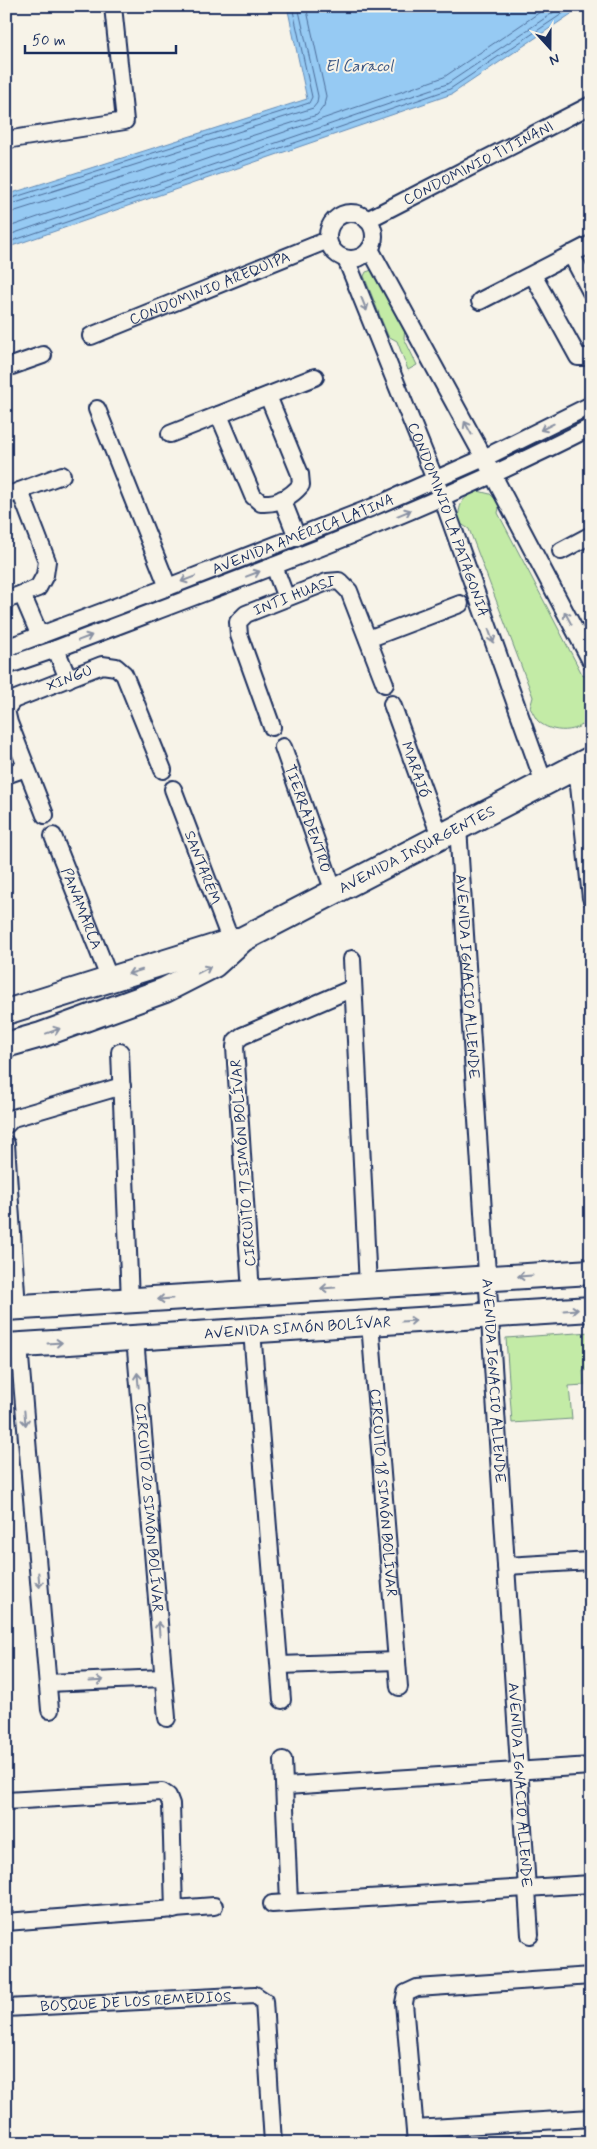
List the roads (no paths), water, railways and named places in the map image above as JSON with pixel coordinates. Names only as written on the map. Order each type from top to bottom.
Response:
[{"type":"main road","name":"AVENIDA INSURGENTES","points":[[6,1012],[236,942],[584,763]]},
{"type":"main road","name":"AVENIDA INSURGENTES","points":[[6,1045],[41,1035],[165,990],[214,965],[236,942]]},
{"type":"main road","points":[[12,1308],[591,1272]]},
{"type":"main road","name":"AVENIDA SIMÓN BOLÍVAR","points":[[13,1346],[591,1309]]},
{"type":"street","points":[[6,140],[126,121],[113,6]]},
{"type":"street","name":"CONDOMINIO TITINANI","points":[[367,220],[591,105]]},
{"type":"street","points":[[328,240],[328,231],[333,222],[340,216],[349,214],[359,215],[367,220],[372,229],[373,239],[370,249],[364,255],[355,259],[346,259]]},
{"type":"street","name":"CONDOMINIO LA PATAGONIA","points":[[328,240],[331,249],[338,256],[346,259],[442,497],[544,783]]},
{"type":"street","name":"CONDOMINIO AREQUIPA","points":[[91,336],[328,240]]},
{"type":"street","points":[[480,302],[591,244]]},
{"type":"street","points":[[370,249],[484,458],[591,661]]},
{"type":"street","points":[[571,254],[591,292]]},
{"type":"street","points":[[533,275],[578,357],[591,357]]},
{"type":"street","points":[[6,368],[43,354]]},
{"type":"street","points":[[170,434],[315,377]]},
{"type":"street","points":[[219,414],[252,496],[261,504],[271,504],[293,495],[301,485],[300,474],[268,396]]},
{"type":"street","name":"AVENIDA AMÉRICA LATINA","points":[[6,648],[297,537],[435,480],[591,406]]},
{"type":"street","points":[[97,409],[168,587]]},
{"type":"street","name":"AVENIDA AMÉRICA LATINA","points":[[6,666],[56,649],[274,566],[493,475],[591,427]]},
{"type":"street","points":[[6,600],[38,588],[45,575],[47,561],[13,494],[62,475]]},
{"type":"street","points":[[282,499],[297,537]]},
{"type":"street","points":[[561,551],[591,535]]},
{"type":"street","points":[[274,566],[286,598]]},
{"type":"street","name":"INTI HUASI","points":[[272,727],[239,635],[238,622],[246,614],[327,582],[340,581],[350,591],[385,684]]},
{"type":"street","points":[[22,594],[40,636]]},
{"type":"street","points":[[368,639],[460,604]]},
{"type":"street","points":[[56,649],[68,679]]},
{"type":"street","name":"XINGU","points":[[45,815],[8,723],[6,709],[13,700],[102,665],[116,667],[124,674],[163,770]]},
{"type":"street","name":"MARAJÓ","points":[[392,704],[449,831]]},
{"type":"street","name":"TIERRADENTRO","points":[[283,747],[334,892]]},
{"type":"street","points":[[584,763],[591,898]]},
{"type":"street","points":[[6,775],[26,768]]},
{"type":"street","name":"SANTARÉM","points":[[172,789],[236,942]]},
{"type":"street","name":"AVENIDA IGNACIO ALLENDE","points":[[449,831],[488,1278],[530,1935]]},
{"type":"street","name":"PANAMARCA","points":[[53,836],[110,980]]},
{"type":"street","points":[[352,959],[368,1286]]},
{"type":"street","name":"CIRCUITO 17 SIMÓN BOLÍVAR","points":[[251,1293],[236,1041],[242,1036],[353,988]]},
{"type":"street","points":[[120,1052],[130,1301]]},
{"type":"street","points":[[6,1124],[12,1118],[122,1086]]},
{"type":"street","points":[[6,1144],[12,1308]]},
{"type":"street","name":"CIRCUITO 18 SIMÓN BOLÍVAR","points":[[370,1323],[399,1687]]},
{"type":"street","points":[[252,1331],[282,1700]]},
{"type":"street","name":"CIRCUITO 20 SIMÓN BOLÍVAR","points":[[135,1338],[167,1718]]},
{"type":"street","points":[[13,1346],[50,1710]]},
{"type":"street","points":[[506,1566],[591,1561]]},
{"type":"street","points":[[280,1665],[398,1661]]},
{"type":"street","points":[[48,1683],[163,1678]]},
{"type":"street","points":[[283,1760],[286,1786],[289,1902]]},
{"type":"street","points":[[286,1786],[591,1766]]},
{"type":"street","points":[[6,1801],[162,1792],[168,1796],[171,1804],[174,1910]]},
{"type":"street","points":[[272,1904],[591,1884]]},
{"type":"street","points":[[6,1922],[214,1906]]},
{"type":"street","points":[[591,1976],[417,1988],[406,1992],[404,2004],[416,2136],[591,2118]]},
{"type":"street","name":"BOSQUE DE LOS REMEDIOS","points":[[6,2008],[255,1995],[264,2001],[273,2143]]},
{"type":"water","name":"El Caracol","points":[[287,6],[583,6],[452,94],[6,248],[6,195],[307,99]]}]
